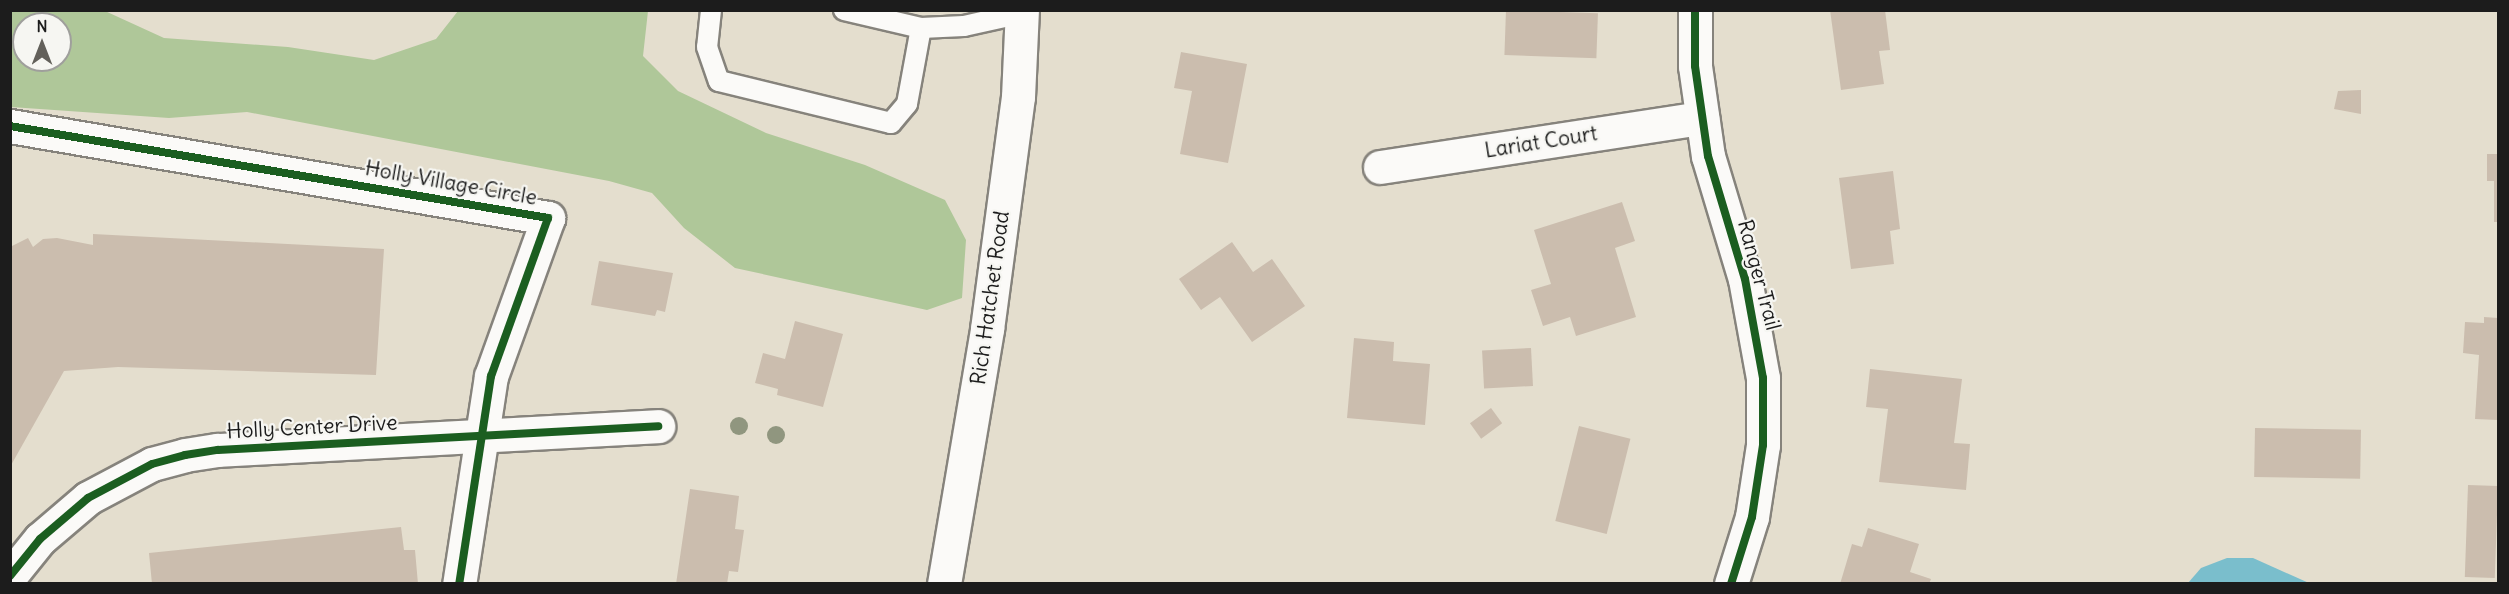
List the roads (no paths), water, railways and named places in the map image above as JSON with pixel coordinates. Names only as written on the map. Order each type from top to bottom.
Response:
[{"type":"street","name":"Ranger Trail","points":[[1695,10],[1695,66],[1702,118],[1719,198],[1748,289],[1763,378],[1763,445],[1752,517],[1731,584]]},
{"type":"street","name":"Rich Hatchet Road","points":[[944,584],[987,330],[1017,97],[1022,12]]},
{"type":"street","name":"Lariat Court","points":[[1380,167],[1702,118]]},
{"type":"street","name":"Holly Village Circle","points":[[10,126],[548,218],[490,376],[459,584]]},
{"type":"street","name":"Holly Center Drive","points":[[10,576],[40,539],[88,498],[152,464],[218,450],[658,426]]},
{"type":"lane","points":[[711,10],[707,47],[719,81],[891,123],[907,104],[921,28]]},
{"type":"lane","points":[[844,10],[921,28],[964,27],[1022,12]]},
{"type":"water","points":[[2227,558],[2253,558],[2309,583],[2188,583],[2201,568]]}]
